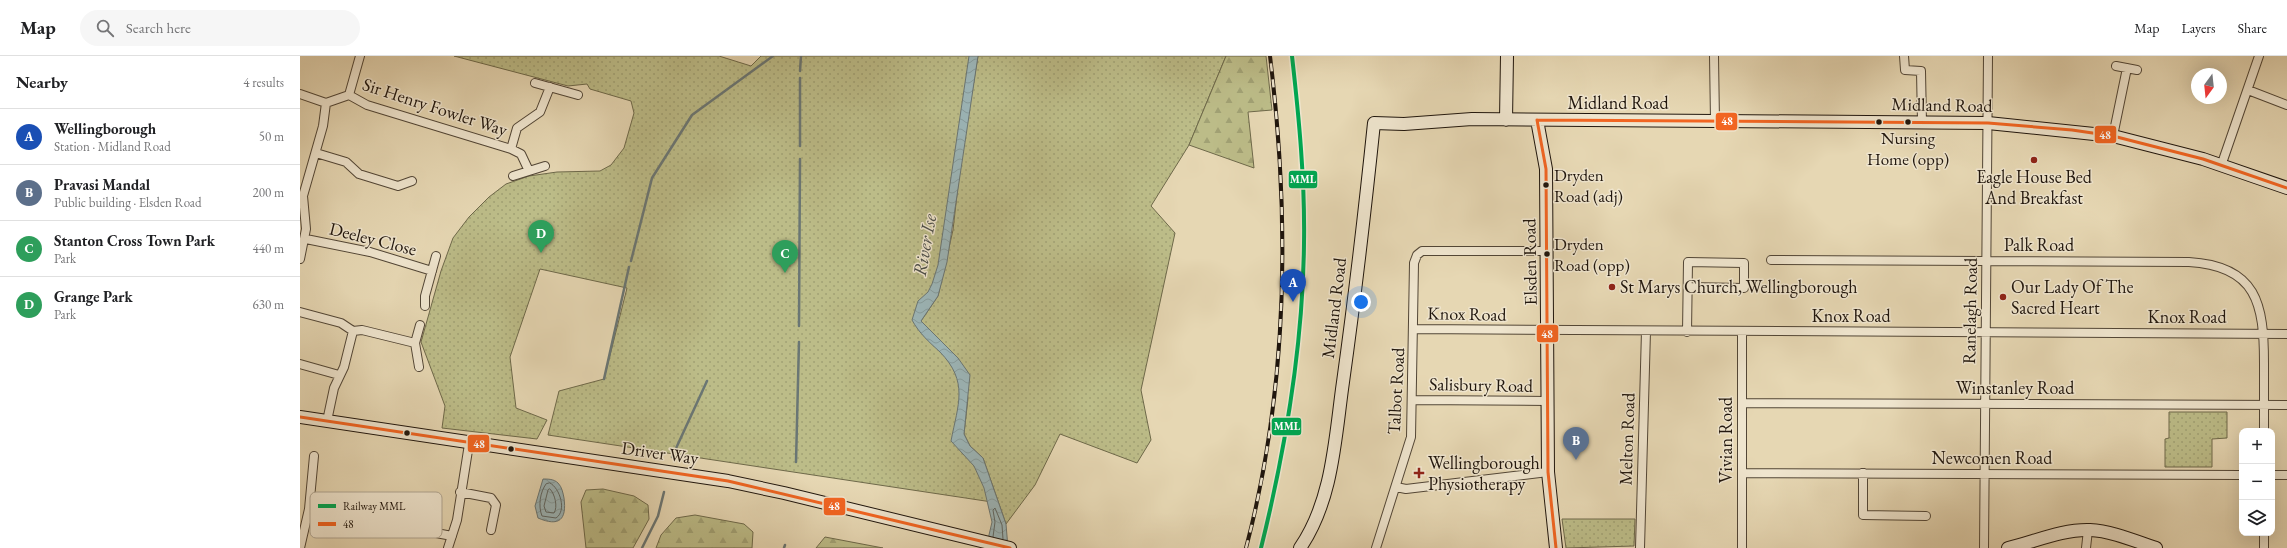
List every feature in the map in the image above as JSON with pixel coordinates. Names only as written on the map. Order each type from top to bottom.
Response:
[{"type":"main road","points":[[1506,120],[1507,56]]},
{"type":"main road","name":"Midland Road","points":[[1300,548],[1316,518],[1329,477],[1368,190],[1374,123],[1506,120],[1988,123],[2113,136],[2202,159],[2287,188]]},
{"type":"main road","name":"Elsden Road","points":[[1537,120],[1546,169],[1548,251],[1548,472],[1556,548]]},
{"type":"main road","name":"Driver Way","points":[[300,417],[468,444],[728,481],[784,493],[1010,548]]},
{"type":"main road","points":[[2008,548],[2066,533],[2088,530],[2104,532],[2156,548]]},
{"type":"street","points":[[300,94],[326,103],[349,96],[360,56]]},
{"type":"street","points":[[1714,56],[1715,121]]},
{"type":"street","points":[[1904,56],[1905,70],[1921,71],[1922,123]]},
{"type":"street","name":"Ranelagh Road","points":[[1984,548],[1988,56]]},
{"type":"street","points":[[2221,166],[2259,56]]},
{"type":"street","points":[[2116,66],[2137,70]]},
{"type":"street","points":[[2113,136],[2127,68]]},
{"type":"street","points":[[535,83],[578,95]]},
{"type":"street","name":"Sir Henry Fowler Way","points":[[511,149],[517,128],[540,112],[550,87]]},
{"type":"street","points":[[2248,90],[2268,96],[2287,105]]},
{"type":"street","name":"Sir Henry Fowler Way","points":[[349,96],[367,105],[511,149],[521,154],[529,171]]},
{"type":"street","points":[[300,259],[306,239],[302,196],[316,153],[326,113],[326,103]]},
{"type":"street","points":[[316,153],[346,162],[359,174],[398,186],[412,181]]},
{"type":"street","points":[[513,176],[545,166]]},
{"type":"street","name":"Deeley Close","points":[[306,239],[370,252],[432,271]]},
{"type":"street","name":"Talbot Road","points":[[1376,548],[1411,437],[1413,400],[1414,263],[1417,255],[1422,251],[1548,251]]},
{"type":"street","points":[[425,306],[425,296],[436,256]]},
{"type":"street","name":"Palk Road","points":[[1771,260],[2189,262],[2216,265],[2229,270],[2251,288],[2258,302],[2264,334],[2264,428]]},
{"type":"street","points":[[1687,332],[1688,262],[1744,263],[1744,288],[1688,288]]},
{"type":"street","points":[[300,312],[341,323],[353,331],[362,330],[415,343]]},
{"type":"street","points":[[420,325],[415,343],[420,367]]},
{"type":"street","name":"Knox Road","points":[[1414,329],[1687,332],[2287,334]]},
{"type":"street","points":[[327,421],[334,388],[353,331]]},
{"type":"street","name":"Melton Road","points":[[1640,548],[1646,331]]},
{"type":"street","name":"Vivian Road","points":[[1742,332],[1742,548]]},
{"type":"street","points":[[300,364],[339,375]]},
{"type":"street","name":"Salisbury Road","points":[[1413,400],[1548,401]]},
{"type":"street","name":"Winstanley Road","points":[[1742,403],[2287,405]]},
{"type":"street","points":[[448,548],[457,520],[468,444]]},
{"type":"street","points":[[311,492],[314,456]]},
{"type":"street","points":[[1396,487],[1406,489],[1548,472]]},
{"type":"street","name":"Newcomen Road","points":[[1743,473],[2239,475]]},
{"type":"street","points":[[1864,473],[1863,515],[1926,516]]},
{"type":"street","points":[[2275,475],[2287,475]]},
{"type":"street","points":[[460,492],[492,498],[496,505],[491,530]]},
{"type":"street","points":[[300,548],[310,498]]},
{"type":"street","points":[[2086,548],[2088,530]]},
{"type":"street","points":[[442,534],[452,536]]},
{"type":"street","points":[[2264,536],[2264,548]]},
{"type":"green space","points":[[454,56],[719,56],[751,66],[761,56],[976,56],[936,291],[915,324],[965,378],[957,437],[981,468],[992,502],[548,435],[559,391],[604,379],[627,288],[540,269],[510,357],[516,408],[547,420],[537,439],[442,428],[445,406],[421,342],[441,271],[453,238],[469,217],[489,197],[506,184],[529,176],[557,172],[600,171],[611,165],[624,148],[634,113],[631,101],[590,89],[587,84],[568,86]]},
{"type":"green space","points":[[978,56],[1226,56],[1189,145],[1151,206],[1175,233],[1141,390],[1151,440],[1137,463],[1060,434],[1035,485],[1006,524],[983,458],[970,446],[964,434],[968,398],[958,358],[921,321],[938,296],[953,230],[961,159]]},
{"type":"green space","points":[[1226,56],[1266,56],[1272,110],[1248,112],[1254,168],[1189,145]]},
{"type":"green space","points":[[2169,412],[2227,412],[2227,438],[2212,439],[2212,467],[2165,467],[2165,439],[2169,438]]},
{"type":"green space","points":[[603,489],[634,496],[648,505],[649,519],[633,548],[586,548],[581,502],[586,490]]},
{"type":"green space","points":[[695,515],[744,524],[753,532],[752,548],[656,548],[661,535],[676,518]]},
{"type":"green space","points":[[1562,519],[1635,519],[1634,546],[1566,548]]},
{"type":"green space","points":[[825,537],[883,548],[816,548]]},
{"type":"water","points":[[969,56],[978,56],[947,262],[938,296],[921,321],[958,358],[970,375],[964,434],[970,446],[983,458],[1006,524],[1008,548],[986,548],[992,522],[984,488],[974,466],[951,441],[959,394],[955,373],[949,363],[921,333],[912,320],[918,301],[928,292],[932,284],[938,265]]},
{"type":"water","points":[[543,479],[556,482],[562,490],[565,506],[563,516],[560,520],[551,522],[538,518],[535,506]]},
{"type":"waterway","points":[[631,261],[652,178],[692,115],[773,56]]},
{"type":"waterway","points":[[800,71],[801,56]]},
{"type":"waterway","points":[[800,78],[800,146]]},
{"type":"waterway","points":[[799,326],[800,159]]},
{"type":"waterway","points":[[604,379],[629,267]]},
{"type":"waterway","points":[[796,462],[799,342]]},
{"type":"waterway","points":[[672,457],[707,381]]},
{"type":"waterway","points":[[642,548],[658,516],[664,492]]},
{"type":"railway","points":[[1246,548],[1260,488],[1270,427],[1277,365],[1281,304],[1281,179],[1270,56]]},
{"type":"rail line","name":"MML","points":[[1261,548],[1278,472],[1292,397],[1297,359],[1303,282],[1304,219],[1302,172],[1292,56]]},
{"type":"transit line","name":"48","points":[[1537,120],[1988,123],[2072,130],[2113,136],[2203,159],[2287,188]]},
{"type":"transit line","name":"48","points":[[1537,120],[1546,169],[1548,472],[1556,548]]},
{"type":"transit line","name":"48","points":[[300,417],[728,481],[1010,548]]},
{"type":"place","name":"Nursing Home (opp)","points":[[1908,122]]},
{"type":"place","name":"Eagle House Bed And Breakfast","points":[[2034,160]]},
{"type":"place","name":"Dryden Road (adj)","points":[[1546,185]]},
{"type":"place","name":"Grange Park","points":[[541,253]]},
{"type":"place","name":"Dryden Road (opp)","points":[[1547,254]]},
{"type":"place","name":"Stanton Cross Town Park","points":[[785,273]]},
{"type":"place","name":"St Marys Church, Wellingborough","points":[[1612,287]]},
{"type":"place","name":"Our Lady Of The Sacred Heart","points":[[2003,297]]},
{"type":"place","name":"Wellingborough","points":[[1293,302]]},
{"type":"place","name":"Pravasi Mandal","points":[[1576,460]]},
{"type":"place","name":"Wellingborough Physiotherapy","points":[[1419,473]]},
{"type":"water label","name":"River Ise","points":[[924,245]]}]
